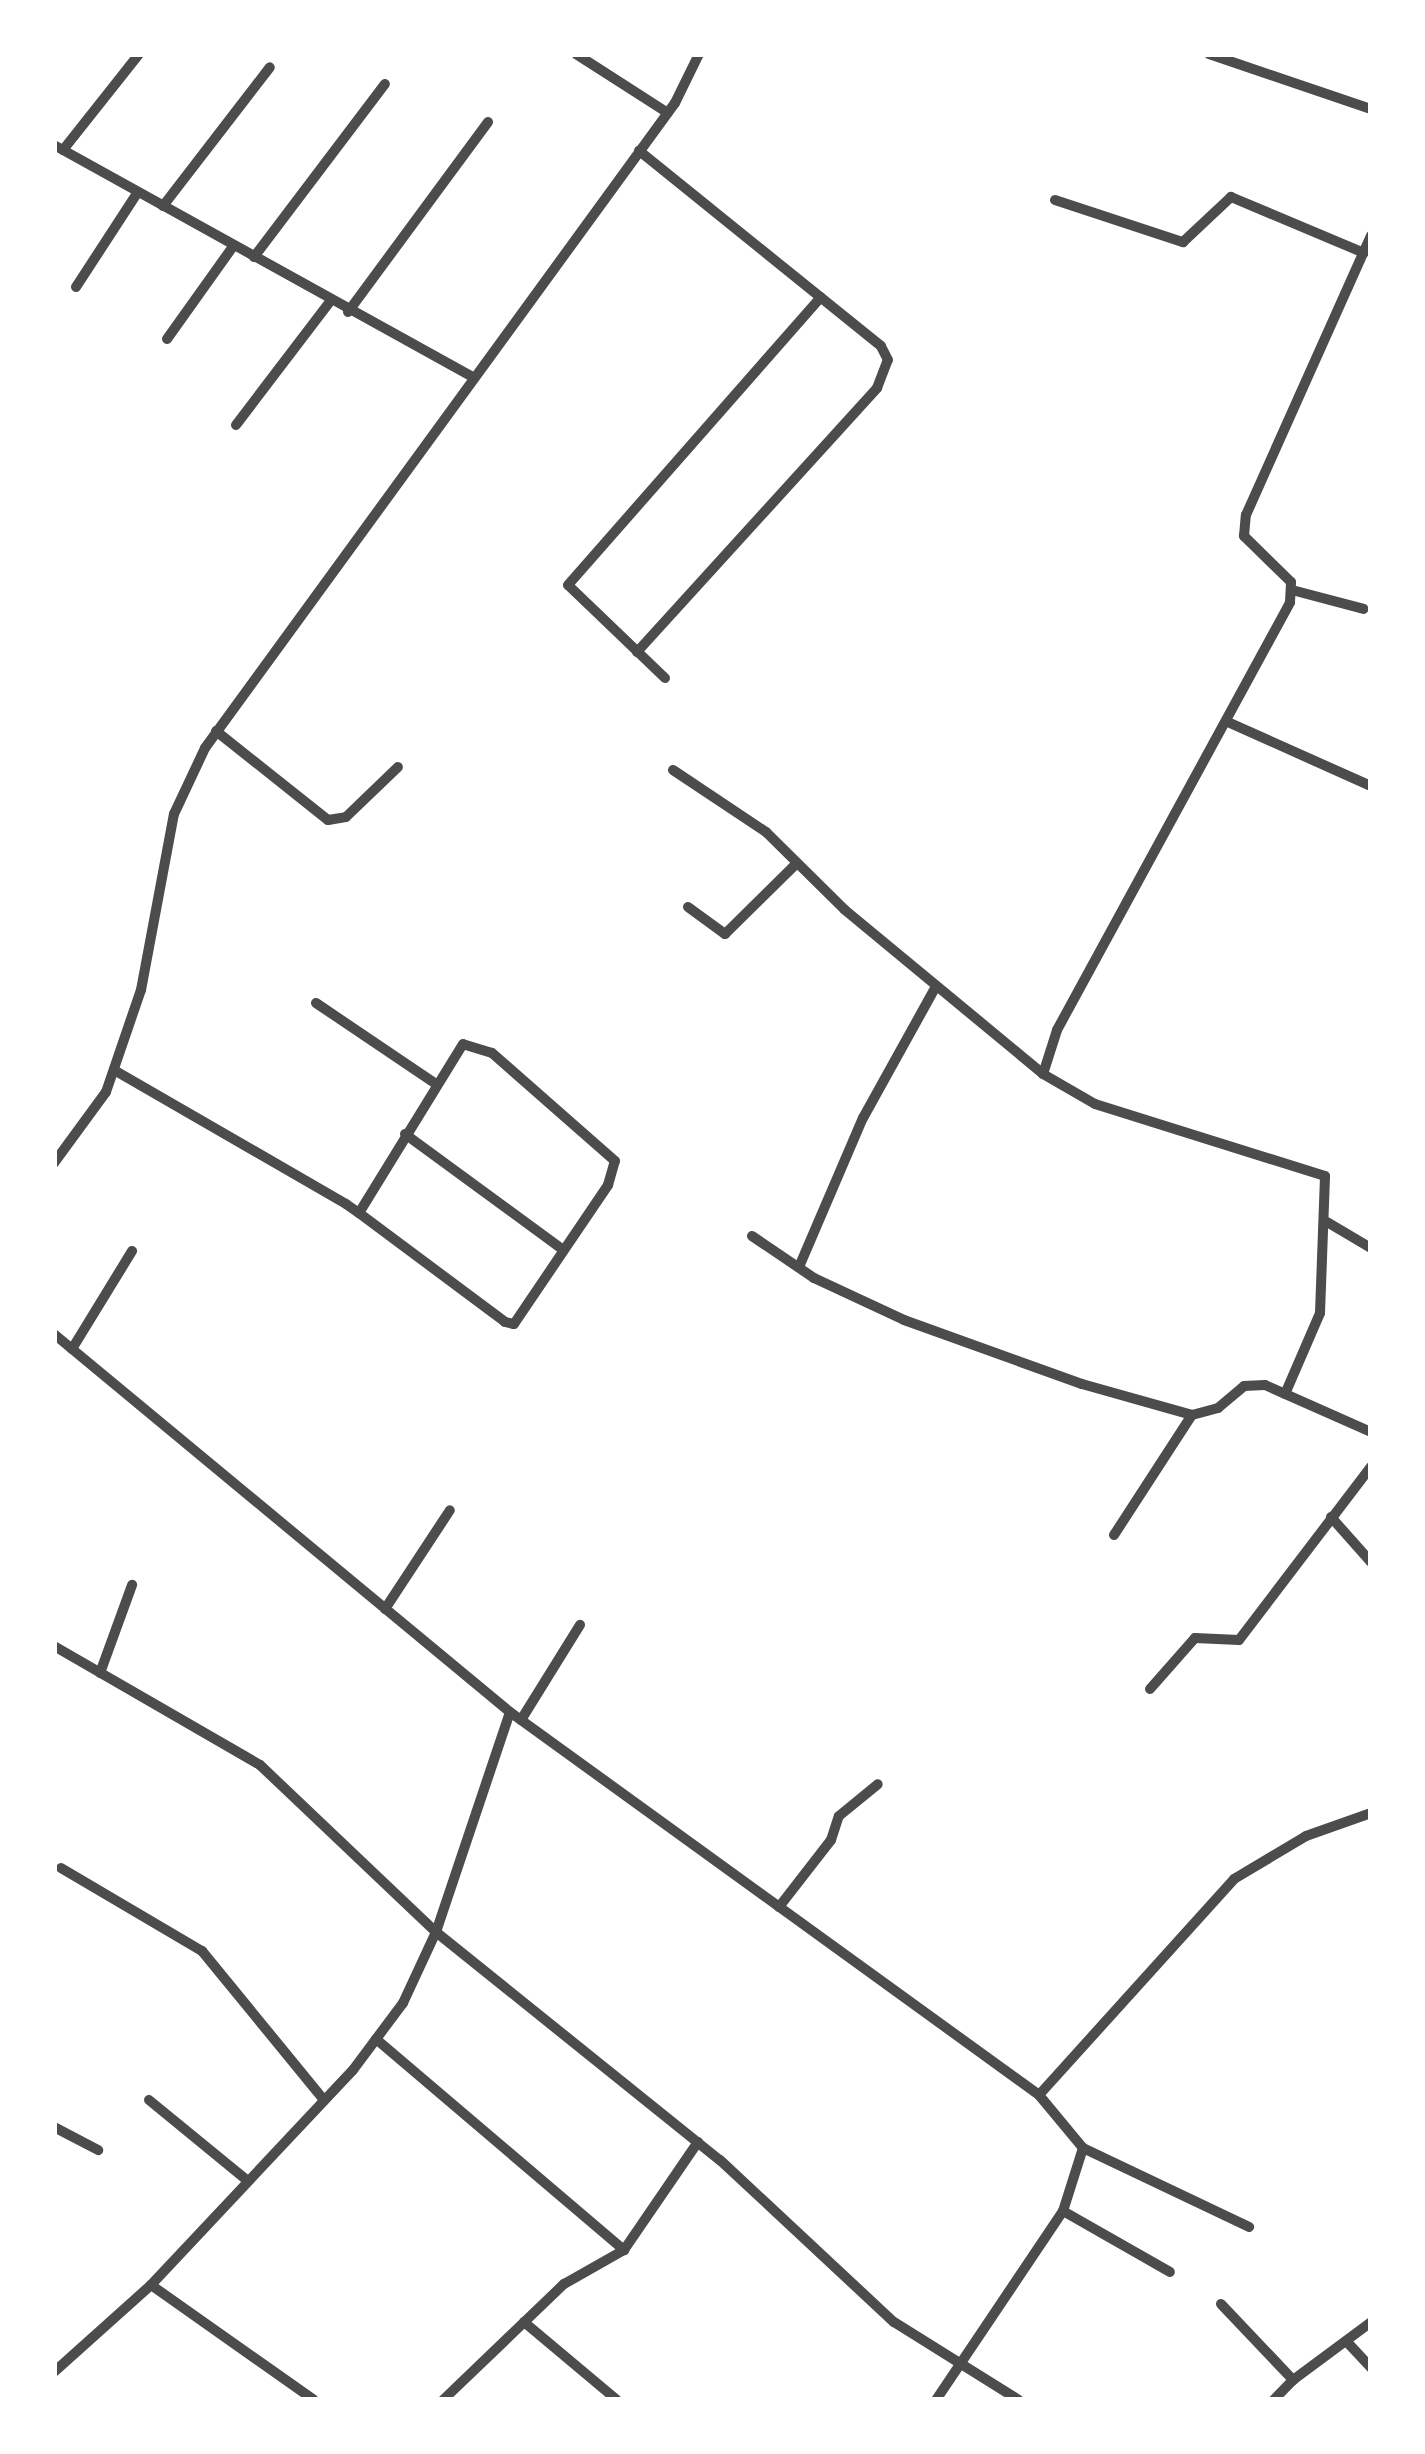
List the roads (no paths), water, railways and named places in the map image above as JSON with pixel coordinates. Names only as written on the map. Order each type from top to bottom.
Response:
[{"type":"street","points":[[139,54],[59,147],[329,302],[472,377]]},
{"type":"street","points":[[576,54],[668,113]]},
{"type":"street","points":[[54,1163],[114,1070],[141,990],[175,814],[216,731],[668,113],[699,54]]},
{"type":"street","points":[[1209,54],[1371,109]]},
{"type":"street","points":[[163,206],[270,67]]},
{"type":"street","points":[[254,257],[386,84]]},
{"type":"street","points":[[347,312],[488,122]]},
{"type":"street","points":[[637,652],[887,371],[881,346],[639,151]]},
{"type":"street","points":[[76,287],[138,193]]},
{"type":"street","points":[[1055,200],[1174,242],[1190,238],[1231,197],[1364,254]]},
{"type":"street","points":[[1364,609],[1292,590],[1244,536],[1246,515],[1371,236]]},
{"type":"street","points":[[167,339],[234,245]]},
{"type":"street","points":[[665,678],[568,585],[821,298]]},
{"type":"street","points":[[236,425],[329,302]]},
{"type":"street","points":[[1043,1074],[1057,1030],[1230,723],[1292,590]]},
{"type":"street","points":[[1230,723],[1371,786]]},
{"type":"street","points":[[216,731],[328,820],[346,817],[398,767]]},
{"type":"street","points":[[673,770],[723,799],[935,988],[1043,1074],[1095,1104],[1318,1172],[1327,1222],[1320,1313],[1286,1394]]},
{"type":"street","points":[[688,907],[724,934],[797,863]]},
{"type":"street","points":[[799,1268],[863,1118],[935,988]]},
{"type":"street","points":[[316,1003],[436,1084]]},
{"type":"street","points":[[114,1070],[359,1213],[514,1324],[608,1185],[615,1161],[604,1143],[472,1043],[458,1048],[359,1213]]},
{"type":"street","points":[[405,1134],[562,1249]]},
{"type":"street","points":[[1327,1222],[1371,1249]]},
{"type":"street","points":[[752,1236],[799,1268],[954,1340],[1192,1415],[1218,1408],[1244,1385],[1286,1394],[1371,1432]]},
{"type":"street","points":[[72,1349],[132,1251]]},
{"type":"street","points":[[54,1334],[516,1716],[1039,2095],[1083,2148],[1249,2227]]},
{"type":"street","points":[[1114,1535],[1192,1415]]},
{"type":"street","points":[[1150,1689],[1195,1638],[1239,1640],[1371,1467]]},
{"type":"street","points":[[385,1609],[450,1510]]},
{"type":"street","points":[[1331,1517],[1371,1562]]},
{"type":"street","points":[[100,1672],[133,1585]]},
{"type":"street","points":[[54,2372],[151,2285],[376,2039],[436,1932],[516,1716],[580,1625]]},
{"type":"street","points":[[54,1646],[260,1765],[436,1932],[698,2142],[894,2322],[1019,2400]]},
{"type":"street","points":[[779,1907],[831,1840],[839,1816],[878,1784]]},
{"type":"street","points":[[1039,2095],[1234,1879],[1306,1836],[1371,1813]]},
{"type":"street","points":[[61,1868],[202,1951],[324,2100]]},
{"type":"street","points":[[376,2039],[624,2250]]},
{"type":"street","points":[[149,2100],[248,2181]]},
{"type":"street","points":[[54,2127],[98,2150]]},
{"type":"street","points":[[442,2400],[564,2284],[624,2250],[698,2142]]},
{"type":"street","points":[[935,2400],[1063,2211],[1083,2148]]},
{"type":"street","points":[[1063,2211],[1170,2272]]},
{"type":"street","points":[[151,2285],[314,2400]]},
{"type":"street","points":[[1221,2304],[1293,2380]]},
{"type":"street","points":[[524,2322],[617,2400]]},
{"type":"street","points":[[1274,2400],[1293,2380],[1348,2344],[1371,2322]]},
{"type":"street","points":[[1348,2344],[1371,2368]]}]
